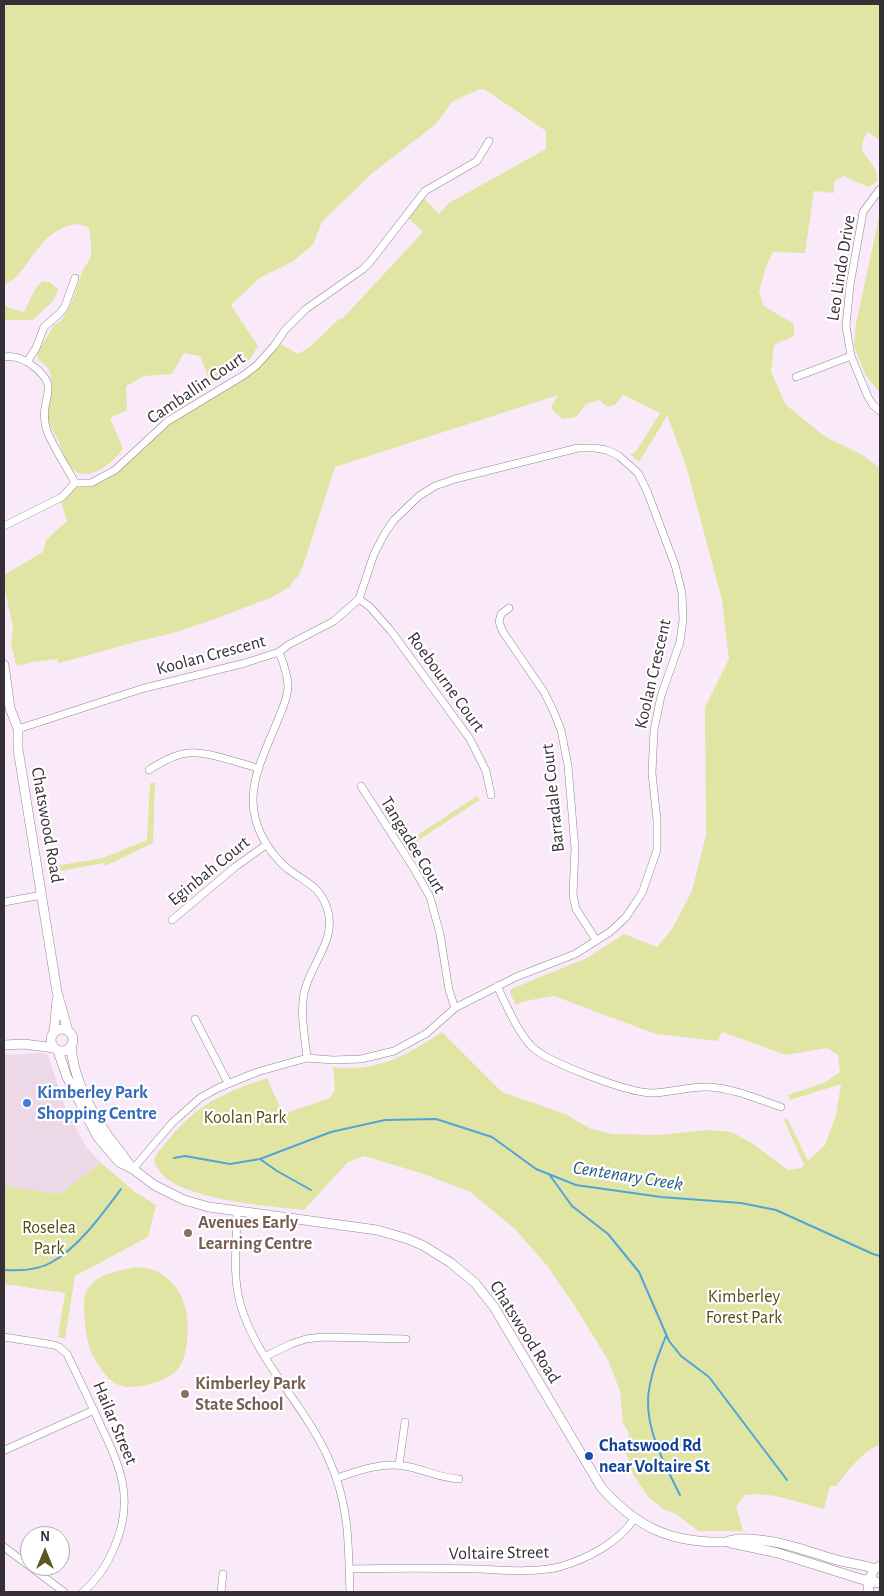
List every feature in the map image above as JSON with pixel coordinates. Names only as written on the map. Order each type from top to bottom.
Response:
[{"type":"street","name":"Camballin Court","points":[[75,483],[91,483],[115,470],[168,421],[244,375],[257,365],[285,330],[306,309],[370,262],[425,191],[477,162],[489,141]]},
{"type":"street","name":"Leo Lindo Drive","points":[[880,189],[863,212],[850,285],[846,326],[851,356],[868,397],[880,411]]},
{"type":"street","points":[[27,362],[36,348],[44,327],[60,314],[65,306],[75,278]]},
{"type":"street","points":[[4,356],[16,357],[27,362],[44,374],[49,382],[49,392],[44,405],[44,418],[47,430],[75,483],[62,497],[4,526]]},
{"type":"street","points":[[796,377],[851,356]]},
{"type":"street","name":"Koolan Crescent","points":[[18,729],[142,689],[245,663],[279,652],[288,645],[334,621],[359,599],[374,554],[384,533],[406,507],[419,496],[435,486],[455,478],[578,448],[607,450],[631,465],[638,472],[677,572],[682,593],[683,620],[680,642],[660,696],[654,730],[652,773],[657,820],[657,850],[647,883],[635,905],[616,927],[575,954],[497,986],[455,1008],[426,1033],[394,1051],[361,1059],[333,1060],[307,1058],[228,1083],[200,1098],[190,1106],[172,1123],[133,1169]]},
{"type":"street","name":"Roebourne Court","points":[[359,599],[370,607],[391,631],[470,739],[486,771],[491,795]]},
{"type":"street","name":"Barradale Court","points":[[509,608],[501,614],[499,622],[503,632],[544,692],[554,710],[561,730],[568,766],[575,849],[573,895],[576,909],[596,940]]},
{"type":"street","points":[[279,652],[286,672],[287,695],[259,769],[254,791],[254,814],[266,845],[289,870],[314,886],[322,896],[330,919],[328,939],[303,996],[302,1008],[307,1058]]},
{"type":"street","name":"Chatswood Road","points":[[4,665],[10,708],[18,729],[18,749],[57,992],[68,1031]]},
{"type":"street","points":[[149,770],[165,760],[188,753],[200,752],[259,769]]},
{"type":"street","name":"Tangadee Court","points":[[361,786],[430,897],[440,934],[449,990],[455,1008]]},
{"type":"street","name":"Eginbah Court","points":[[172,920],[235,867],[266,845]]},
{"type":"street","points":[[4,902],[42,895]]},
{"type":"street","points":[[497,986],[522,1033],[532,1047],[547,1057],[611,1084],[631,1090],[649,1093],[668,1092],[706,1086],[740,1093],[781,1107]]},
{"type":"street","name":"Chatswood Road","points":[[53,1034],[57,992]]},
{"type":"street","points":[[195,1019],[228,1083]]},
{"type":"street","points":[[4,1045],[24,1044],[65,1051],[71,1047],[73,1040],[68,1031],[61,1029],[53,1034],[24,1044]]},
{"type":"street","points":[[53,1034],[51,1042],[56,1049]]},
{"type":"street","name":"Chatswood Road","points":[[71,1047],[73,1062],[80,1084],[99,1130]]},
{"type":"street","name":"Chatswood Road","points":[[56,1049],[68,1077],[99,1130],[133,1169],[154,1185],[184,1200],[237,1212],[377,1230],[424,1246],[451,1263],[475,1283],[494,1307],[601,1487],[618,1506],[634,1519],[652,1529],[680,1539],[728,1542],[734,1545],[778,1553],[864,1580],[877,1578],[871,1567],[850,1564],[772,1541],[734,1539],[728,1542]]},
{"type":"street","points":[[237,1212],[235,1262],[240,1301],[250,1329],[311,1427],[330,1460],[337,1478],[346,1511],[349,1534],[350,1592]]},
{"type":"street","name":"Hailar Street","points":[[4,1337],[59,1347],[67,1354],[120,1469],[124,1514],[121,1529],[104,1568],[84,1592]]},
{"type":"street","points":[[266,1356],[290,1344],[322,1337],[406,1339]]},
{"type":"street","points":[[5,1450],[94,1410]]},
{"type":"street","points":[[399,1465],[405,1422]]},
{"type":"street","points":[[337,1478],[373,1467],[399,1465],[446,1478],[459,1479]]},
{"type":"street","name":"Voltaire Street","points":[[349,1570],[399,1568],[521,1570],[557,1567],[575,1562],[610,1542],[625,1532],[634,1519]]},
{"type":"street","points":[[753,1539],[753,1544],[769,1547],[778,1553]]},
{"type":"street","points":[[4,1547],[64,1592]]},
{"type":"street","points":[[220,1592],[223,1574]]},
{"type":"street","points":[[869,1592],[868,1585],[877,1578],[879,1592]]},
{"type":"shaded area","points":[[41,1053],[48,1055],[65,1107],[86,1147],[101,1163],[59,1194],[4,1186],[4,1055]]},
{"type":"green space","name":"Kimberley Forest Park","points":[[4,4],[880,4],[880,140],[868,132],[863,140],[862,150],[876,170],[877,182],[868,187],[844,176],[834,181],[834,193],[814,191],[805,253],[773,252],[766,266],[759,292],[764,306],[794,324],[794,336],[774,345],[771,372],[786,405],[827,438],[861,454],[880,468],[880,1445],[861,1457],[836,1486],[830,1486],[824,1509],[775,1496],[745,1495],[736,1506],[743,1531],[698,1531],[676,1514],[663,1509],[648,1497],[630,1469],[629,1460],[625,1453],[629,1433],[623,1423],[620,1391],[608,1360],[548,1267],[515,1229],[470,1192],[424,1174],[364,1156],[348,1162],[304,1210],[225,1200],[203,1195],[184,1188],[168,1179],[156,1166],[154,1158],[156,1154],[181,1125],[201,1108],[223,1095],[267,1078],[283,1114],[330,1098],[335,1090],[333,1067],[348,1068],[377,1065],[404,1055],[442,1032],[502,1092],[565,1114],[591,1129],[613,1134],[659,1135],[706,1130],[732,1132],[753,1144],[788,1170],[801,1168],[804,1165],[784,1120],[787,1118],[808,1161],[825,1145],[836,1115],[841,1084],[790,1100],[788,1095],[824,1083],[840,1072],[838,1055],[827,1048],[786,1055],[722,1032],[718,1041],[656,1034],[554,996],[525,1001],[516,1005],[510,993],[511,989],[587,958],[624,934],[657,947],[672,929],[692,891],[706,835],[705,707],[729,659],[722,600],[687,469],[668,417],[639,462],[630,454],[635,453],[660,413],[623,395],[616,404],[609,407],[600,400],[586,404],[576,417],[563,419],[551,407],[558,395],[335,467],[303,566],[298,577],[295,578],[290,587],[272,597],[173,633],[59,663],[57,659],[32,662],[20,666],[20,664],[16,665],[11,644],[13,628],[4,585],[4,575],[43,552],[46,540],[67,521],[61,501],[77,486],[89,487],[132,460],[162,429],[183,414],[239,382],[263,364],[281,344],[298,354],[310,347],[338,320],[343,318],[423,232],[407,217],[422,196],[439,214],[449,203],[546,149],[546,131],[484,89],[453,101],[436,124],[370,175],[322,222],[313,245],[292,262],[261,277],[231,305],[258,346],[250,359],[211,384],[200,356],[184,353],[172,374],[144,376],[126,386],[127,410],[110,418],[123,449],[102,469],[88,474],[81,474],[69,465],[49,422],[47,405],[51,387],[51,376],[48,369],[38,359],[37,354],[54,325],[62,320],[71,304],[82,272],[91,257],[89,228],[76,224],[55,232],[48,237],[17,276],[4,285]]},
{"type":"green space","points":[[880,212],[880,393],[866,376],[854,346],[856,324]]},
{"type":"green space","points":[[42,281],[49,282],[58,289],[54,300],[33,320],[4,320],[4,305],[24,312],[35,289]]},
{"type":"green space","points":[[150,783],[155,783],[153,843],[105,866],[104,863],[49,873],[48,867],[103,858],[147,840]]},
{"type":"green space","points":[[477,796],[480,800],[411,845],[408,841]]},
{"type":"green space","name":"Roselea Park","points":[[101,1163],[135,1192],[156,1205],[148,1237],[75,1276],[65,1339],[58,1337],[65,1293],[4,1284],[4,1186],[59,1194]]},
{"type":"green space","points":[[136,1267],[151,1269],[162,1274],[177,1289],[186,1308],[188,1330],[184,1356],[177,1370],[170,1376],[157,1382],[133,1387],[117,1384],[99,1366],[90,1350],[88,1342],[84,1306],[86,1292],[100,1277]]},
{"type":"waterway","name":"Centenary Creek","points":[[174,1158],[185,1156],[230,1164],[260,1159],[331,1132],[385,1120],[436,1119],[492,1137],[536,1169],[576,1185],[661,1197],[741,1203],[776,1210],[880,1256]]},
{"type":"waterway","points":[[260,1159],[311,1190]]},
{"type":"waterway","points":[[549,1174],[572,1206],[608,1234],[639,1272],[669,1341],[681,1356],[709,1377],[787,1480]]},
{"type":"waterway","name":"Centenary Creek","points":[[4,1270],[35,1268],[47,1265],[62,1256],[90,1229],[121,1189]]},
{"type":"waterway","points":[[666,1336],[652,1375],[648,1400],[649,1412],[658,1449],[680,1495]]},
{"type":"place","name":"Kimberley Park Shopping Centre","points":[[27,1103]]},
{"type":"place","name":"Avenues Early Learning Centre","points":[[188,1233]]},
{"type":"place","name":"Kimberley Park State School","points":[[185,1394]]},
{"type":"place","name":"Chatswood Rd near Voltaire St","points":[[589,1456]]},
{"type":"park label","name":"Koolan Park","points":[[245,1118]]}]
